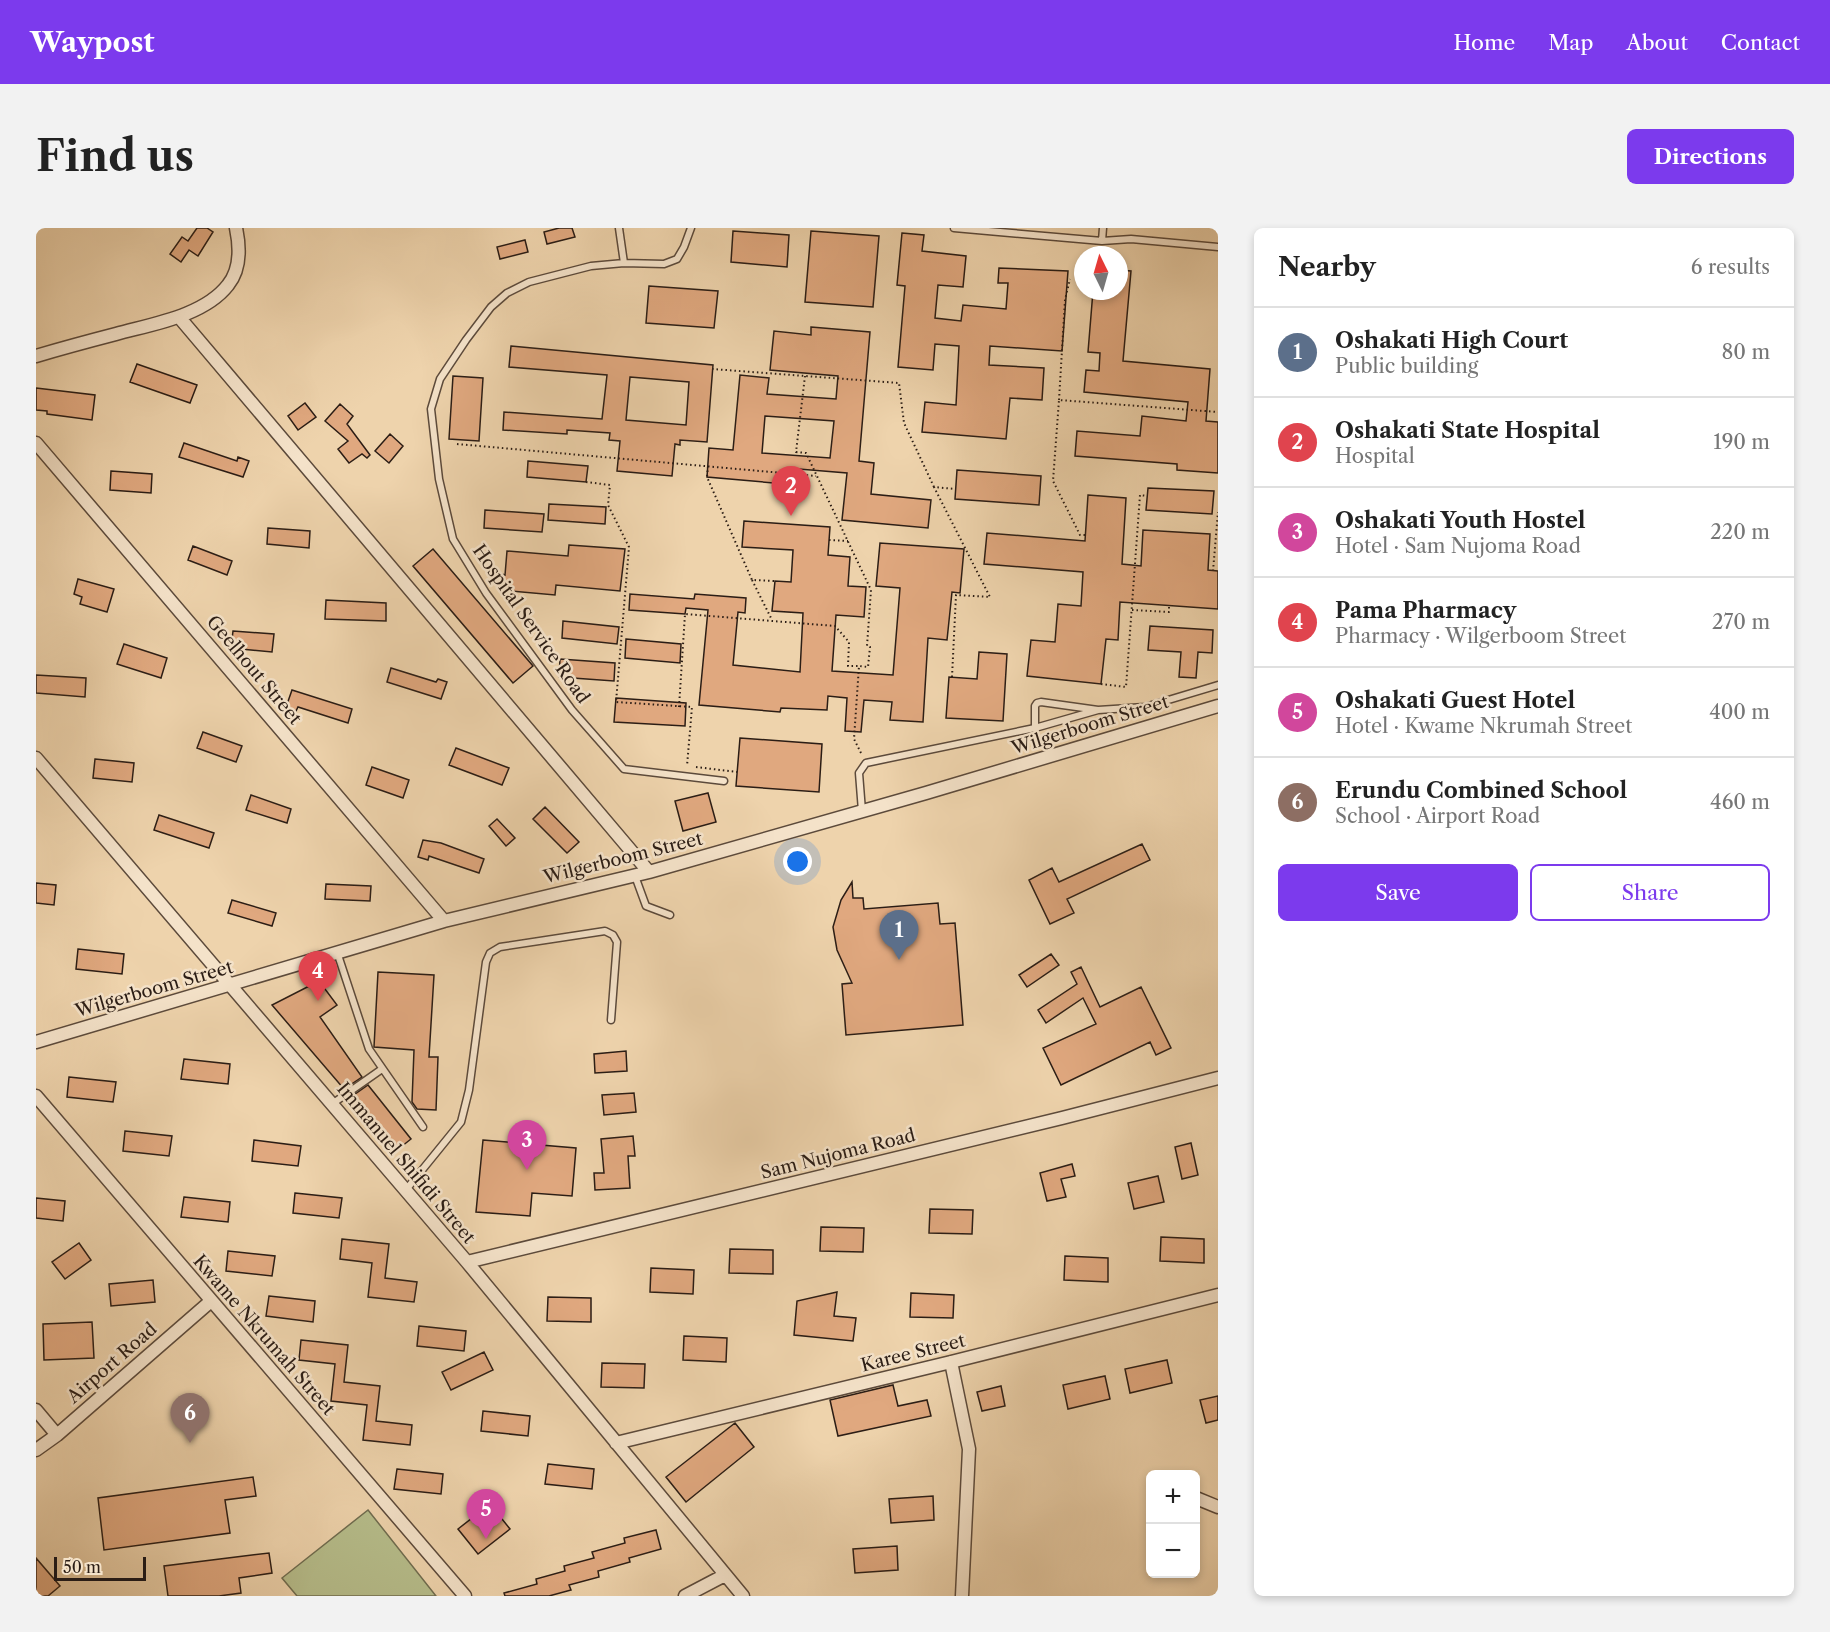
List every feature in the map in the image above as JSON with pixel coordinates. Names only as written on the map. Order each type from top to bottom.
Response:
[{"type":"street","points":[[36,356],[179,317],[216,297],[229,284],[237,266],[240,246],[236,228]]},
{"type":"street","points":[[179,317],[649,872]]},
{"type":"street","name":"Geelhout Street","points":[[36,443],[444,921]]},
{"type":"street","name":"Wilgerboom Street","points":[[36,1042],[231,986],[337,951],[444,921],[635,876],[1218,706]]},
{"type":"street","name":"Immanuel Shifidi Street","points":[[36,758],[467,1262],[743,1596]]},
{"type":"street","name":"Sam Nujoma Road","points":[[467,1262],[1218,1078]]},
{"type":"street","name":"Kwame Nkrumah Street","points":[[36,1096],[465,1596]]},
{"type":"street","name":"Karee Street","points":[[616,1443],[1218,1295]]},
{"type":"street","name":"Airport Road","points":[[36,1450],[57,1435],[211,1301]]},
{"type":"street","points":[[951,1362],[969,1449],[962,1596]]},
{"type":"street","points":[[36,1410],[57,1435]]},
{"type":"street","points":[[1200,1500],[1218,1507]]},
{"type":"street","points":[[685,1596],[725,1575]]},
{"type":"lane","points":[[619,228],[624,263]]},
{"type":"lane","name":"Hospital Service Road","points":[[692,228],[677,259],[664,264],[624,263],[591,266],[522,286],[507,293],[491,307],[440,379],[431,409],[443,498],[453,539],[486,593],[572,710],[624,769],[724,781]]},
{"type":"lane","points":[[954,228],[1102,241],[1131,239],[1218,247]]},
{"type":"lane","points":[[1102,241],[1103,228]]},
{"type":"lane","points":[[1035,728],[1036,703],[1098,710],[1145,707],[1218,685]]},
{"type":"lane","points":[[862,811],[859,773],[866,763],[1035,728],[1098,710]]},
{"type":"lane","points":[[635,876],[646,906],[670,915]]},
{"type":"lane","points":[[404,1191],[461,1122],[469,1090],[486,962],[490,953],[500,947],[605,931],[613,934],[617,942],[611,1020]]},
{"type":"lane","points":[[337,951],[369,1049],[423,1127]]},
{"type":"lane","points":[[332,1104],[382,1069]]},
{"type":"path","points":[[1070,279],[1065,300],[1053,481],[1080,535],[1085,535]]},
{"type":"path","points":[[712,369],[899,383],[904,423],[990,597],[956,595],[952,677]]},
{"type":"path","points":[[679,707],[685,615],[835,626],[849,642],[848,666],[868,667],[871,590],[806,453],[796,452],[805,376]]},
{"type":"path","points":[[1059,400],[1218,412]]},
{"type":"path","points":[[457,444],[816,476]]},
{"type":"path","points":[[708,466],[707,477],[773,621]]},
{"type":"path","points":[[586,482],[610,485],[608,505],[629,547],[616,702],[692,707],[687,766],[737,772]]},
{"type":"path","points":[[934,487],[956,489]]},
{"type":"path","points":[[1101,684],[1126,687],[1140,495],[1147,496]]},
{"type":"path","points":[[1214,570],[1218,512]]},
{"type":"path","points":[[829,540],[848,541]]},
{"type":"path","points":[[752,579],[775,581]]},
{"type":"path","points":[[1132,610],[1169,612],[1169,606]]},
{"type":"path","points":[[859,666],[854,739],[866,763]]},
{"type":"green space","points":[[368,1510],[436,1596],[297,1596],[282,1578]]},
{"type":"building","points":[[197,228],[207,228],[213,232],[198,256],[189,250],[181,262],[170,254],[182,237],[188,241]]},
{"type":"building","points":[[559,228],[572,228],[575,237],[547,244],[544,232]]},
{"type":"building","points":[[733,231],[789,235],[787,267],[731,262]]},
{"type":"building","points":[[811,231],[879,236],[873,307],[805,302]]},
{"type":"building","points":[[902,233],[924,235],[922,251],[966,256],[963,287],[938,285],[935,318],[961,321],[963,305],[1006,309],[1008,283],[998,283],[999,268],[1068,271],[1062,351],[990,346],[989,365],[1044,368],[1042,400],[1010,398],[1006,439],[922,432],[925,402],[956,405],[959,346],[935,344],[933,370],[898,367],[905,286],[897,285]]},
{"type":"building","points":[[525,240],[528,252],[500,259],[497,247]]},
{"type":"building","points":[[1128,271],[1131,271],[1123,361],[1210,369],[1206,421],[1218,422],[1218,473],[1177,470],[1177,464],[1075,456],[1077,431],[1140,436],[1142,416],[1186,421],[1188,402],[1084,392],[1086,370],[1099,371],[1100,353],[1088,352],[1092,300],[1128,300]]},
{"type":"building","points":[[649,286],[718,291],[714,328],[646,323]]},
{"type":"building","points":[[811,327],[870,332],[859,461],[874,463],[871,494],[931,500],[928,528],[842,520],[847,473],[799,469],[797,485],[707,477],[709,448],[733,450],[740,375],[769,378],[767,394],[836,399],[838,376],[770,370],[774,331],[811,335]],"holes":[[[765,416],[834,421],[830,458],[762,453]]]},
{"type":"building","points":[[511,346],[713,365],[707,442],[680,440],[680,445],[675,444],[672,476],[617,471],[620,441],[609,440],[610,433],[567,430],[567,434],[503,430],[504,412],[602,419],[607,375],[509,367]],"holes":[[[630,377],[689,382],[686,425],[626,420]]]},
{"type":"building","points":[[137,364],[197,385],[190,403],[130,382]]},
{"type":"building","points":[[453,376],[483,378],[479,441],[449,439]]},
{"type":"building","points":[[36,388],[95,395],[92,420],[47,414],[47,411],[36,410]]},
{"type":"building","points":[[305,403],[316,417],[298,430],[288,416]]},
{"type":"building","points":[[340,404],[353,416],[347,424],[370,455],[367,458],[362,454],[349,463],[338,449],[348,441],[325,421]]},
{"type":"building","points":[[390,434],[403,446],[389,463],[375,451]]},
{"type":"building","points":[[184,443],[237,461],[238,457],[249,461],[243,477],[179,457]]},
{"type":"building","points":[[528,461],[588,466],[586,482],[527,477]]},
{"type":"building","points":[[957,470],[1041,476],[1039,505],[955,499]]},
{"type":"building","points":[[111,471],[152,474],[151,493],[110,490]]},
{"type":"building","points":[[1148,488],[1214,491],[1212,514],[1146,510]]},
{"type":"building","points":[[1088,495],[1126,498],[1122,564],[1141,566],[1143,530],[1210,534],[1208,570],[1218,571],[1218,609],[1120,602],[1118,640],[1106,639],[1101,684],[1027,676],[1031,640],[1055,642],[1058,604],[1081,606],[1083,572],[984,564],[987,533],[1085,541]]},
{"type":"building","points":[[549,504],[606,507],[605,524],[548,520]]},
{"type":"building","points":[[485,510],[544,514],[542,532],[484,528]]},
{"type":"building","points":[[744,521],[830,527],[828,555],[850,557],[848,586],[866,587],[864,617],[836,615],[832,671],[893,675],[900,588],[876,586],[880,543],[964,549],[960,593],[952,592],[947,640],[928,638],[923,722],[890,720],[892,702],[864,700],[861,732],[845,731],[847,698],[828,696],[827,710],[781,708],[780,712],[699,705],[708,610],[686,608],[685,614],[629,610],[630,594],[694,599],[695,594],[746,598],[745,613],[738,612],[733,665],[800,672],[803,613],[772,611],[775,581],[791,582],[793,550],[742,547]]},
{"type":"building","points":[[268,528],[310,531],[309,548],[267,544]]},
{"type":"building","points":[[569,545],[625,549],[620,591],[556,585],[555,595],[501,590],[507,551],[568,556]]},
{"type":"building","points":[[193,546],[232,561],[227,575],[188,560]]},
{"type":"building","points":[[433,549],[533,666],[513,683],[413,566]]},
{"type":"building","points":[[78,579],[114,589],[107,612],[80,604],[82,597],[74,594]]},
{"type":"building","points":[[326,600],[386,603],[386,621],[325,619]]},
{"type":"building","points":[[563,621],[619,627],[617,644],[562,638]]},
{"type":"building","points":[[1150,626],[1213,630],[1212,653],[1198,652],[1196,678],[1179,677],[1181,652],[1148,650]]},
{"type":"building","points":[[233,631],[274,634],[272,652],[231,648]]},
{"type":"building","points":[[626,639],[681,644],[680,663],[625,658]]},
{"type":"building","points":[[124,644],[167,658],[161,678],[117,664]]},
{"type":"building","points":[[979,652],[1007,654],[1003,721],[946,718],[949,677],[977,679]]},
{"type":"building","points":[[560,659],[615,663],[614,681],[559,677]]},
{"type":"building","points":[[391,668],[436,682],[438,679],[447,682],[441,699],[387,682]]},
{"type":"building","points":[[36,675],[86,678],[85,697],[36,693]]},
{"type":"building","points":[[292,690],[352,709],[348,723],[298,707],[296,711],[286,707]]},
{"type":"building","points":[[616,698],[686,703],[685,726],[614,722]]},
{"type":"building","points":[[203,732],[242,746],[236,762],[197,748]]},
{"type":"building","points":[[740,738],[822,744],[819,792],[736,786]]},
{"type":"building","points":[[456,748],[509,768],[502,785],[449,765]]},
{"type":"building","points":[[95,759],[134,763],[132,782],[93,778]]},
{"type":"building","points":[[372,767],[409,780],[403,798],[366,785]]},
{"type":"building","points":[[708,793],[716,822],[683,831],[675,801]]},
{"type":"building","points":[[251,795],[291,809],[287,823],[246,810]]},
{"type":"building","points":[[545,807],[579,842],[567,853],[533,819]]},
{"type":"building","points":[[159,815],[214,833],[209,848],[154,830]]},
{"type":"building","points":[[497,819],[515,838],[506,846],[489,826]]},
{"type":"building","points":[[423,840],[441,843],[484,859],[479,873],[429,856],[428,860],[418,857]]},
{"type":"building","points":[[1142,844],[1150,860],[1067,899],[1074,913],[1050,924],[1029,880],[1052,868],[1059,882]]},
{"type":"building","points":[[852,882],[853,898],[863,898],[864,909],[938,903],[940,924],[955,923],[963,1025],[846,1035],[842,984],[852,983],[837,950],[833,927],[841,900]]},
{"type":"building","points":[[36,883],[56,885],[54,905],[36,903]]},
{"type":"building","points":[[326,884],[371,886],[370,901],[325,899]]},
{"type":"building","points":[[232,900],[276,913],[272,926],[228,913]]},
{"type":"building","points":[[78,949],[124,954],[122,974],[76,969]]},
{"type":"building","points":[[1051,954],[1059,965],[1027,987],[1019,975]]},
{"type":"building","points":[[1081,967],[1100,1007],[1141,987],[1171,1048],[1156,1055],[1150,1042],[1061,1085],[1043,1048],[1096,1024],[1083,998],[1046,1023],[1038,1010],[1077,984],[1071,972]]},
{"type":"building","points":[[378,972],[434,975],[429,1057],[438,1057],[436,1110],[417,1109],[412,1102],[414,1050],[374,1047]]},
{"type":"building","points":[[319,981],[337,1005],[320,1017],[362,1077],[344,1089],[272,1005]]},
{"type":"building","points":[[626,1051],[627,1071],[595,1073],[594,1054]]},
{"type":"building","points":[[184,1059],[230,1064],[228,1084],[181,1079]]},
{"type":"building","points":[[69,1077],[116,1082],[113,1102],[67,1097]]},
{"type":"building","points":[[368,1085],[411,1139],[392,1154],[352,1105],[355,1103],[351,1097]]},
{"type":"building","points":[[634,1093],[636,1112],[604,1115],[602,1095]]},
{"type":"building","points":[[125,1131],[172,1136],[169,1156],[123,1151]]},
{"type":"building","points":[[633,1136],[635,1156],[628,1156],[630,1188],[595,1190],[594,1173],[604,1173],[601,1139]]},
{"type":"building","points":[[254,1140],[301,1146],[298,1166],[252,1161]]},
{"type":"building","points":[[483,1140],[576,1148],[572,1196],[532,1193],[530,1216],[476,1212]]},
{"type":"building","points":[[1191,1143],[1198,1175],[1182,1179],[1175,1147]]},
{"type":"building","points":[[1072,1164],[1075,1176],[1061,1179],[1066,1197],[1047,1201],[1040,1173]]},
{"type":"building","points":[[1158,1176],[1164,1202],[1134,1209],[1128,1183]]},
{"type":"building","points":[[295,1193],[342,1198],[339,1218],[293,1213]]},
{"type":"building","points":[[184,1197],[230,1202],[228,1222],[181,1217]]},
{"type":"building","points":[[36,1198],[65,1201],[63,1221],[36,1218]]},
{"type":"building","points":[[930,1209],[973,1210],[972,1234],[929,1233]]},
{"type":"building","points":[[821,1227],[864,1228],[863,1252],[820,1251]]},
{"type":"building","points":[[1161,1237],[1204,1239],[1204,1263],[1160,1261]]},
{"type":"building","points":[[342,1239],[389,1244],[385,1278],[417,1282],[414,1302],[368,1297],[372,1263],[340,1259]]},
{"type":"building","points":[[79,1243],[91,1260],[65,1279],[52,1262]]},
{"type":"building","points":[[730,1249],[773,1250],[773,1274],[729,1273]]},
{"type":"building","points":[[228,1251],[275,1256],[272,1276],[226,1271]]},
{"type":"building","points":[[1065,1256],[1108,1258],[1108,1282],[1064,1280]]},
{"type":"building","points":[[651,1268],[694,1270],[693,1294],[650,1292]]},
{"type":"building","points":[[153,1280],[155,1302],[111,1306],[109,1284]]},
{"type":"building","points":[[837,1292],[834,1316],[856,1318],[853,1341],[794,1335],[797,1301]]},
{"type":"building","points":[[911,1293],[954,1295],[953,1318],[910,1317]]},
{"type":"building","points":[[269,1296],[315,1301],[313,1322],[266,1316]]},
{"type":"building","points":[[548,1297],[591,1298],[591,1322],[547,1321]]},
{"type":"building","points":[[92,1322],[94,1358],[44,1360],[43,1324]]},
{"type":"building","points":[[419,1326],[466,1331],[464,1351],[417,1346]]},
{"type":"building","points":[[684,1336],[727,1338],[726,1362],[683,1360]]},
{"type":"building","points":[[301,1340],[348,1345],[344,1382],[380,1386],[376,1421],[412,1425],[410,1445],[363,1440],[367,1405],[331,1401],[335,1364],[299,1360]]},
{"type":"building","points":[[484,1352],[493,1370],[451,1390],[442,1372]]},
{"type":"building","points":[[1167,1360],[1172,1383],[1130,1393],[1125,1369]]},
{"type":"building","points":[[602,1363],[645,1364],[644,1388],[601,1387]]},
{"type":"building","points":[[1105,1376],[1110,1399],[1068,1409],[1063,1385]]},
{"type":"building","points":[[893,1385],[898,1406],[927,1400],[931,1416],[838,1436],[830,1400]]},
{"type":"building","points":[[1001,1386],[1005,1406],[982,1411],[977,1392]]},
{"type":"building","points":[[1218,1396],[1218,1420],[1206,1423],[1200,1400]]},
{"type":"building","points":[[483,1411],[530,1416],[528,1436],[481,1431]]},
{"type":"building","points":[[735,1423],[754,1447],[686,1502],[666,1477]]},
{"type":"building","points":[[548,1464],[594,1469],[592,1489],[545,1484]]},
{"type":"building","points":[[397,1469],[443,1474],[441,1494],[394,1489]]},
{"type":"building","points":[[253,1477],[256,1496],[225,1500],[230,1533],[104,1550],[98,1498]]},
{"type":"building","points":[[933,1496],[934,1520],[891,1523],[889,1499]]},
{"type":"building","points":[[490,1504],[510,1529],[478,1554],[458,1529]]},
{"type":"building","points":[[656,1530],[661,1549],[629,1558],[630,1562],[598,1571],[599,1577],[569,1585],[571,1590],[549,1596],[505,1596],[504,1593],[537,1584],[536,1579],[565,1571],[564,1566],[594,1558],[592,1552],[625,1543],[624,1538]]},
{"type":"building","points":[[897,1546],[898,1570],[855,1573],[853,1549]]},
{"type":"building","points":[[269,1553],[272,1573],[239,1578],[241,1593],[219,1596],[168,1596],[164,1566]]},
{"type":"building","points":[[36,1558],[60,1586],[48,1596],[36,1596]]},
{"type":"place","name":"Oshakati State Hospital","points":[[791,516]]},
{"type":"place","name":"Oshakati High Court","points":[[899,960]]},
{"type":"place","name":"Pama Pharmacy","points":[[318,1001]]},
{"type":"place","name":"Oshakati Youth Hostel","points":[[527,1170]]},
{"type":"place","name":"Erundu Combined School","points":[[190,1443]]},
{"type":"place","name":"Oshakati Guest Hotel","points":[[486,1539]]}]
